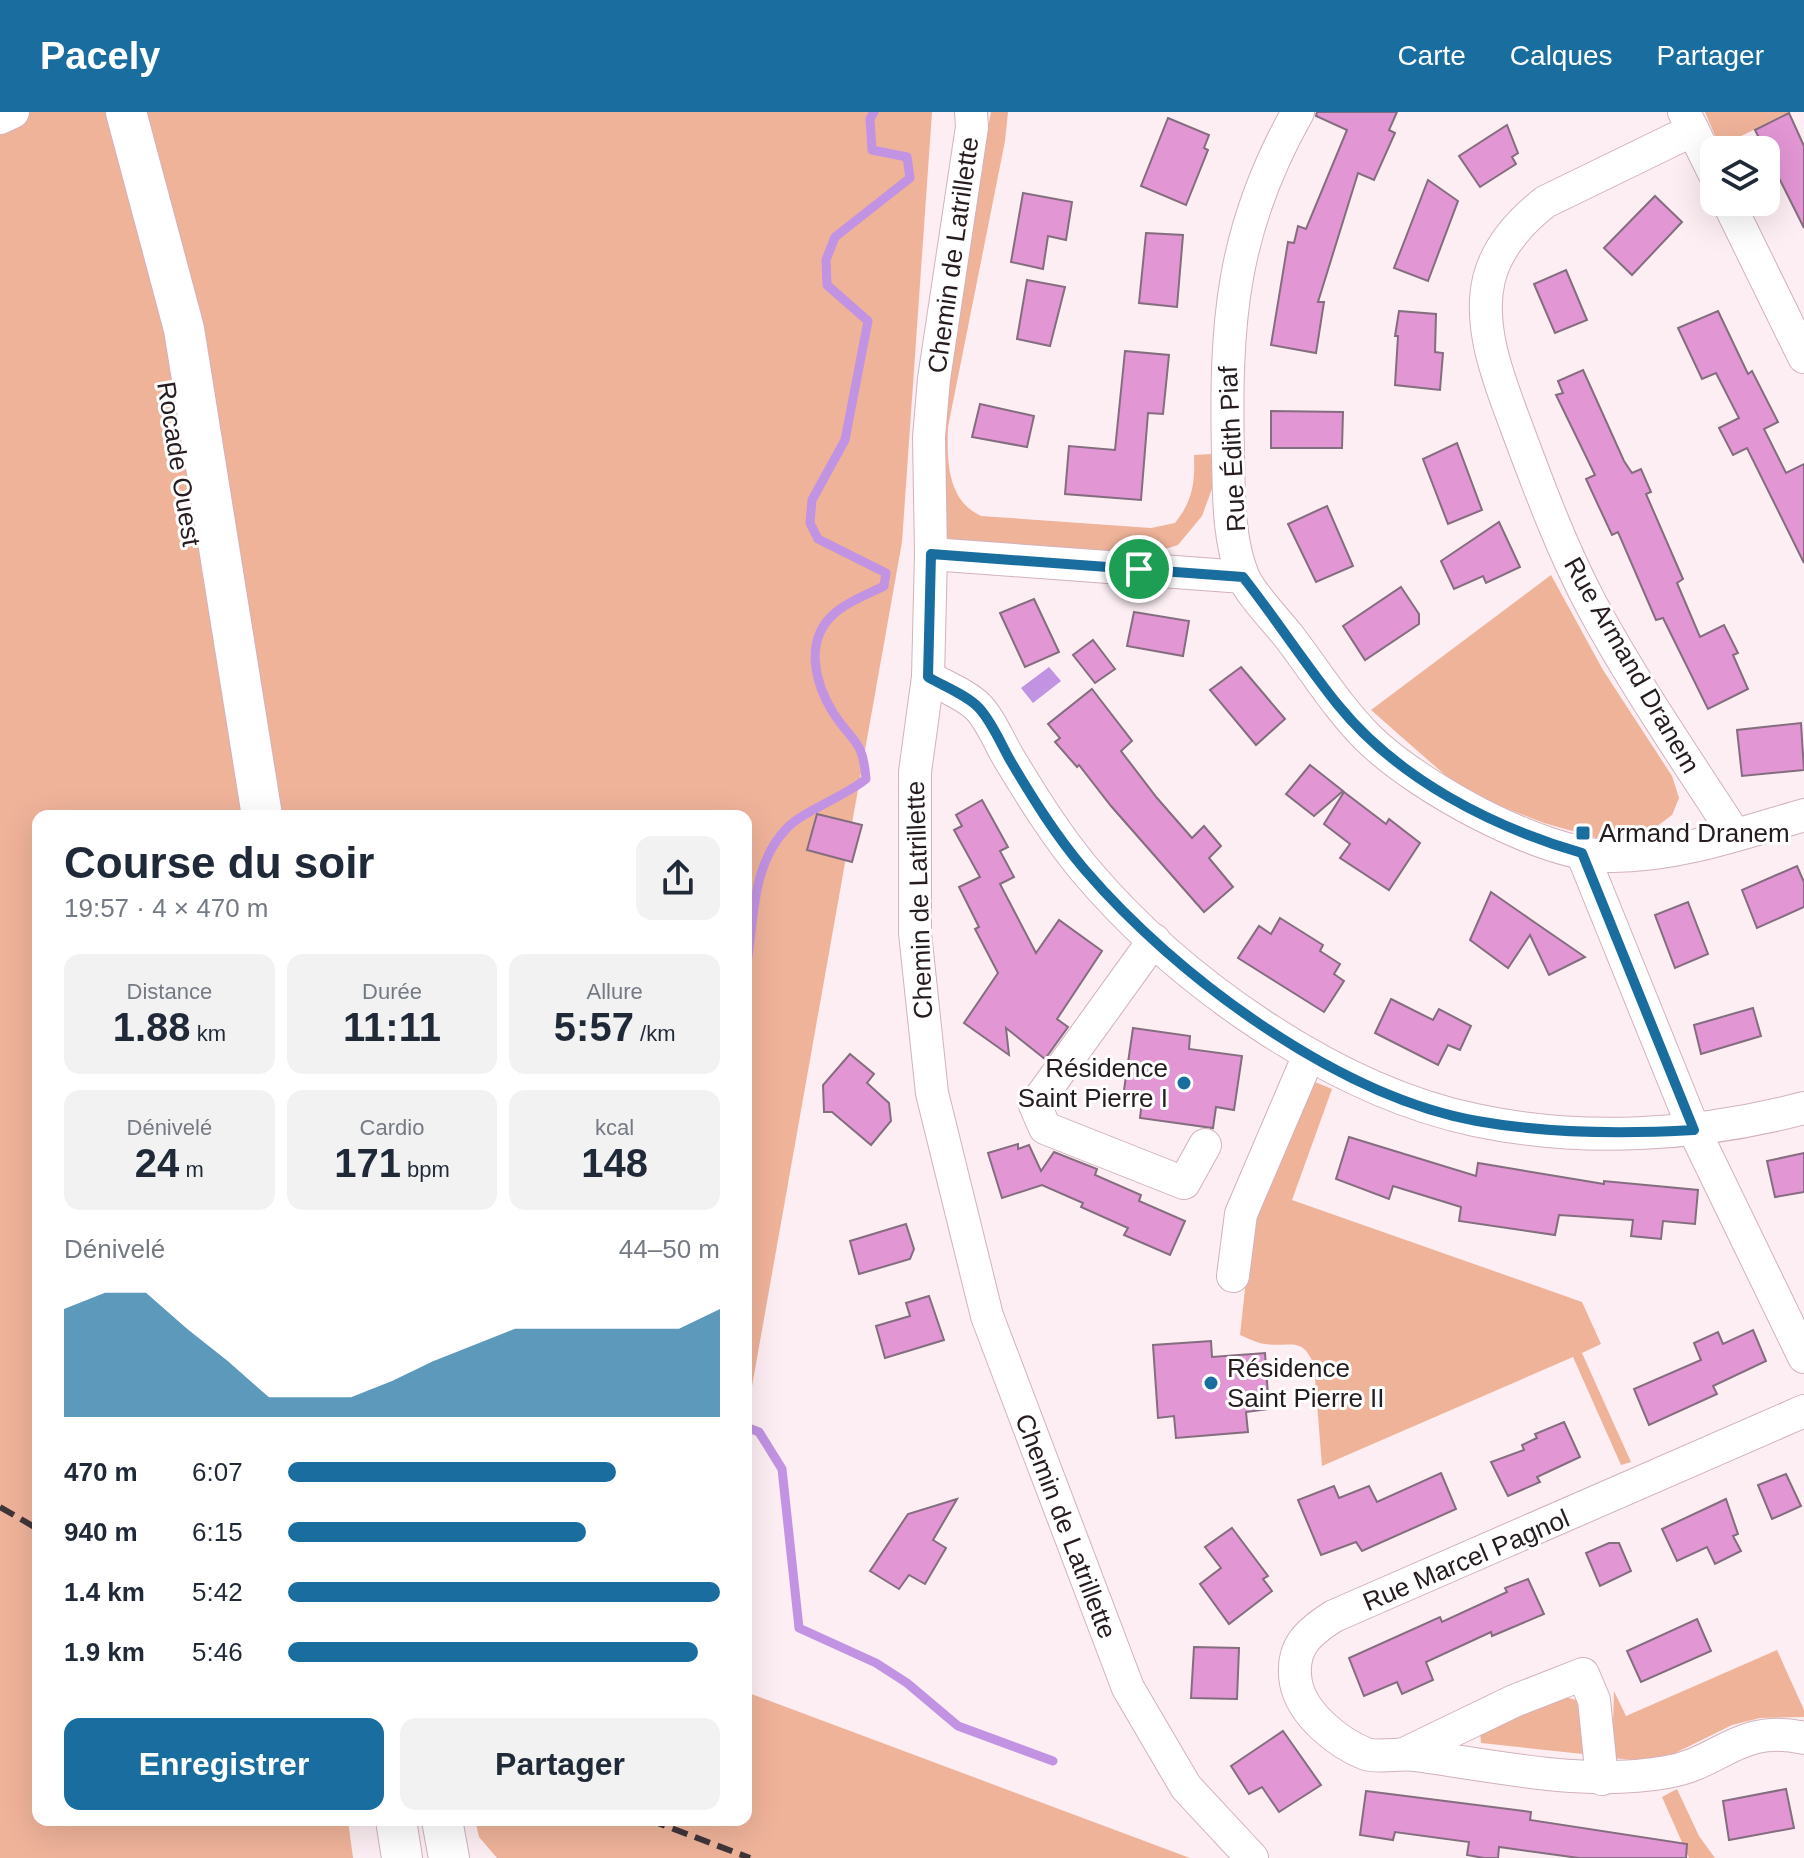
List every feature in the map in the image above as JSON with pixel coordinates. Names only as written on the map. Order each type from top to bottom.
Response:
[{"type":"main road","name":"Rocade Ouest","points":[[124,112],[234,810]]},
{"type":"main road","points":[[124,112],[184,329],[261,810]]},
{"type":"main road","points":[[397,1826],[402,1858]]},
{"type":"main road","points":[[443,1826],[449,1858]]},
{"type":"street","points":[[0,118],[13,112]]},
{"type":"street","name":"Chemin de Latrillette","points":[[971,112],[972,127],[934,379],[929,437],[931,554],[928,677],[915,772],[915,933],[932,1093],[987,1316],[1128,1688],[1186,1787],[1252,1858]]},
{"type":"street","name":"Rue Édith Piaf","points":[[1298,112],[1261,190],[1235,278],[1227,345],[1230,514],[1243,577],[1339,706],[1370,739],[1405,768],[1450,797],[1540,840],[1582,853],[1639,854],[1735,835],[1804,815]]},
{"type":"street","points":[[1688,121],[1700,145]]},
{"type":"street","name":"Rue Armand Dranem","points":[[1688,121],[1545,202],[1525,219],[1498,256],[1489,279],[1488,325],[1506,399],[1566,553],[1627,665],[1735,835]]},
{"type":"street","points":[[1735,216],[1804,357]]},
{"type":"street","points":[[931,554],[1243,577]]},
{"type":"street","points":[[928,677],[979,707],[1046,821],[1085,871],[1154,940],[1194,977],[1309,1055],[1403,1099],[1475,1120],[1551,1131],[1628,1134],[1694,1130],[1804,1108]]},
{"type":"street","points":[[1582,853],[1694,1130],[1804,1357]]},
{"type":"street","points":[[1154,940],[1035,1105],[1045,1128],[1184,1183],[1205,1145]]},
{"type":"street","points":[[1233,1276],[1241,1214],[1309,1055]]},
{"type":"street","name":"Rue Marcel Pagnol","points":[[1404,1754],[1514,1701],[1583,1674],[1594,1700],[1602,1779],[1404,1754],[1368,1755],[1317,1721],[1298,1692],[1294,1668],[1307,1634],[1334,1616],[1804,1411]]},
{"type":"street","points":[[1602,1779],[1669,1772],[1697,1763],[1744,1739],[1763,1734],[1784,1733],[1804,1738]]},
{"type":"shaded area","points":[[0,112],[932,112],[902,542],[752,1386],[752,810],[32,810],[32,1826],[349,1826],[353,1858],[0,1858]]},
{"type":"shaded area","points":[[991,112],[1008,112],[1005,141],[948,427],[949,466],[955,490],[970,509],[981,516],[1151,528],[1175,523],[1192,491],[1194,455],[1212,454],[1213,486],[1202,516],[1178,545],[1146,555],[954,543],[942,533],[935,464],[958,289]]},
{"type":"shaded area","points":[[1705,112],[1791,112],[1741,136],[1715,136]]},
{"type":"shaded area","points":[[1551,575],[1603,670],[1672,776],[1679,798],[1672,815],[1652,830],[1631,839],[1604,840],[1544,823],[1487,801],[1445,775],[1371,710]]},
{"type":"shaded area","points":[[1049,667],[1061,681],[1033,703],[1021,688]]},
{"type":"shaded area","points":[[1315,1082],[1332,1089],[1292,1200],[1582,1302],[1601,1344],[1582,1353],[1631,1462],[1621,1465],[1573,1357],[1322,1466],[1314,1365],[1309,1356],[1300,1346],[1262,1343],[1240,1335],[1253,1216]]},
{"type":"shaded area","points":[[1777,1650],[1804,1710],[1804,1717],[1760,1718],[1732,1725],[1657,1762],[1612,1758],[1614,1691],[1626,1716]]},
{"type":"shaded area","points":[[752,1694],[1190,1858],[497,1858],[479,1837],[476,1826],[752,1826]]},
{"type":"shaded area","points":[[1565,1697],[1580,1701],[1586,1733],[1583,1754],[1481,1743],[1480,1731]]},
{"type":"shaded area","points":[[1677,1789],[1699,1836],[1715,1858],[1689,1858],[1662,1797]]},
{"type":"building","points":[[1317,112],[1397,112],[1389,130],[1395,133],[1374,180],[1358,173],[1318,302],[1324,302],[1316,353],[1271,345],[1288,242],[1294,243],[1298,226],[1306,229],[1347,130],[1316,116]]},
{"type":"building","points":[[1789,113],[1804,146],[1804,228],[1780,180],[1780,136],[1758,136],[1755,130]]},
{"type":"building","points":[[1168,118],[1209,135],[1204,148],[1208,150],[1186,205],[1141,186]]},
{"type":"building","points":[[1507,125],[1518,153],[1512,157],[1516,164],[1480,187],[1459,156]]},
{"type":"building","points":[[1428,180],[1458,201],[1428,281],[1394,268]]},
{"type":"building","points":[[1023,193],[1072,202],[1066,240],[1048,236],[1043,269],[1011,262]]},
{"type":"building","points":[[1655,196],[1682,222],[1632,275],[1604,248]]},
{"type":"building","points":[[1146,233],[1183,235],[1177,307],[1139,303]]},
{"type":"building","points":[[1566,270],[1587,320],[1555,333],[1534,284]]},
{"type":"building","points":[[1027,280],[1065,287],[1050,346],[1017,339]]},
{"type":"building","points":[[1399,311],[1436,314],[1435,352],[1443,353],[1440,390],[1395,385],[1398,336],[1395,336]]},
{"type":"building","points":[[1718,311],[1748,374],[1752,371],[1778,422],[1764,429],[1786,473],[1804,464],[1804,563],[1747,448],[1733,455],[1719,428],[1739,418],[1716,373],[1702,379],[1678,328]]},
{"type":"building","points":[[1125,351],[1169,355],[1163,414],[1148,413],[1141,500],[1065,494],[1069,446],[1115,450]]},
{"type":"building","points":[[1583,370],[1624,461],[1632,473],[1641,469],[1651,492],[1646,494],[1683,579],[1677,583],[1700,637],[1724,625],[1738,653],[1733,655],[1748,689],[1708,709],[1663,618],[1656,620],[1618,532],[1612,535],[1586,479],[1595,475],[1556,395],[1563,393],[1558,381]]},
{"type":"building","points":[[980,404],[1034,416],[1027,447],[972,437]]},
{"type":"building","points":[[1271,411],[1343,412],[1342,448],[1271,448]]},
{"type":"building","points":[[1457,443],[1482,510],[1448,524],[1423,459]]},
{"type":"building","points":[[1327,506],[1353,566],[1316,582],[1288,524]]},
{"type":"building","points":[[1499,522],[1520,567],[1486,583],[1483,576],[1454,589],[1441,561]]},
{"type":"building","points":[[1401,587],[1419,614],[1419,624],[1365,660],[1343,626]]},
{"type":"building","points":[[1034,599],[1059,652],[1025,667],[1000,613]]},
{"type":"building","points":[[1134,612],[1189,621],[1183,656],[1127,646]]},
{"type":"building","points":[[1093,640],[1115,669],[1095,683],[1073,655]]},
{"type":"building","points":[[1241,667],[1285,719],[1256,745],[1210,690]]},
{"type":"building","points":[[1092,689],[1132,741],[1121,751],[1157,798],[1192,838],[1204,826],[1221,846],[1209,858],[1233,887],[1204,912],[1079,765],[1077,767],[1055,742],[1060,738],[1048,724]]},
{"type":"building","points":[[1801,723],[1804,770],[1742,776],[1737,730]]},
{"type":"building","points":[[1310,765],[1343,791],[1314,816],[1286,794]]},
{"type":"building","points":[[1344,792],[1386,824],[1389,819],[1420,843],[1389,890],[1340,858],[1350,844],[1324,824]]},
{"type":"building","points":[[982,800],[1008,847],[1000,851],[1014,877],[1000,884],[1036,953],[1059,920],[1102,951],[1057,1019],[1068,1027],[1045,1059],[1006,1028],[1009,1055],[964,1023],[998,973],[975,929],[979,927],[959,887],[980,877],[954,830],[962,826],[956,815]]},
{"type":"building","points":[[817,814],[862,825],[852,862],[807,850]]},
{"type":"building","points":[[1797,866],[1804,882],[1804,907],[1757,928],[1742,890]]},
{"type":"building","points":[[1491,892],[1585,957],[1549,975],[1530,935],[1508,968],[1470,940]]},
{"type":"building","points":[[1688,902],[1708,954],[1675,968],[1655,915]]},
{"type":"building","points":[[1280,918],[1323,945],[1320,951],[1340,964],[1334,974],[1344,981],[1324,1012],[1238,958],[1259,926],[1271,934]]},
{"type":"building","points":[[1391,999],[1433,1020],[1439,1009],[1471,1026],[1460,1050],[1448,1045],[1438,1065],[1375,1033]]},
{"type":"building","points":[[1753,1008],[1761,1036],[1701,1054],[1694,1025]]},
{"type":"building","name":"Résidence Saint Pierre I","points":[[1133,1028],[1190,1036],[1189,1049],[1242,1056],[1234,1110],[1216,1107],[1213,1128],[1140,1118],[1142,1100],[1138,1096],[1123,1097]]},
{"type":"building","points":[[850,1054],[874,1074],[867,1083],[889,1103],[891,1121],[871,1145],[832,1112],[824,1112],[823,1085]]},
{"type":"building","points":[[1349,1137],[1476,1176],[1478,1163],[1604,1184],[1604,1181],[1698,1190],[1695,1224],[1663,1221],[1661,1239],[1631,1236],[1633,1220],[1559,1215],[1555,1235],[1459,1221],[1461,1207],[1393,1186],[1389,1199],[1336,1179]]},
{"type":"building","points":[[1018,1144],[1018,1149],[1029,1145],[1041,1171],[1054,1152],[1097,1169],[1095,1175],[1141,1195],[1139,1201],[1185,1221],[1170,1255],[1124,1235],[1128,1228],[1042,1185],[1002,1198],[988,1153]]},
{"type":"building","points":[[1804,1153],[1804,1192],[1775,1197],[1767,1161]]},
{"type":"building","points":[[906,1224],[914,1249],[910,1259],[859,1274],[850,1241]]},
{"type":"building","points":[[929,1296],[944,1340],[885,1358],[876,1326],[910,1316],[906,1303]]},
{"type":"building","points":[[1753,1330],[1766,1361],[1713,1386],[1717,1394],[1649,1425],[1634,1389],[1701,1360],[1694,1343],[1718,1332],[1723,1344]]},
{"type":"building","name":"Résidence Saint Pierre II","points":[[1211,1341],[1212,1357],[1265,1353],[1269,1409],[1246,1412],[1248,1432],[1176,1438],[1174,1416],[1158,1418],[1153,1345]]},
{"type":"building","points":[[1564,1422],[1580,1457],[1537,1477],[1540,1482],[1508,1496],[1491,1462],[1524,1450],[1522,1445],[1537,1438],[1535,1434]]},
{"type":"building","points":[[1441,1473],[1456,1509],[1362,1551],[1356,1542],[1321,1555],[1298,1500],[1334,1486],[1339,1498],[1369,1486],[1377,1502]]},
{"type":"building","points":[[1786,1474],[1801,1506],[1772,1519],[1758,1485]]},
{"type":"building","points":[[957,1499],[933,1540],[946,1548],[925,1584],[909,1575],[899,1589],[870,1571],[908,1514]]},
{"type":"building","points":[[1726,1499],[1738,1534],[1733,1536],[1741,1551],[1715,1564],[1707,1547],[1677,1561],[1662,1529]]},
{"type":"building","points":[[1232,1528],[1268,1576],[1263,1579],[1272,1591],[1229,1624],[1200,1584],[1221,1568],[1205,1547]]},
{"type":"building","points":[[1609,1543],[1619,1543],[1631,1571],[1600,1586],[1586,1553]]},
{"type":"building","points":[[1528,1579],[1544,1614],[1492,1636],[1491,1632],[1426,1662],[1433,1680],[1402,1694],[1397,1682],[1364,1696],[1349,1658],[1440,1617],[1442,1622]]},
{"type":"building","points":[[1697,1619],[1711,1651],[1641,1682],[1627,1651]]},
{"type":"building","points":[[1194,1647],[1239,1648],[1237,1699],[1191,1698]]},
{"type":"building","points":[[1283,1731],[1321,1785],[1279,1812],[1262,1787],[1249,1794],[1231,1766]]},
{"type":"building","points":[[1786,1789],[1794,1828],[1729,1840],[1723,1801]]},
{"type":"building","points":[[1366,1791],[1531,1812],[1530,1820],[1687,1844],[1686,1858],[1579,1858],[1499,1847],[1498,1858],[1484,1858],[1467,1855],[1469,1842],[1395,1832],[1393,1840],[1360,1835]]},
{"type":"waterway","points":[[752,925],[760,877],[775,843],[794,822],[866,779],[860,749],[827,702],[815,662],[816,649],[825,624],[835,613],[884,586],[886,573],[818,539],[810,523],[812,500],[845,440],[868,321],[827,285],[826,260],[835,237],[910,178],[907,157],[872,150],[870,119],[874,112]]},
{"type":"waterway","points":[[752,1429],[759,1432],[782,1469],[799,1628],[876,1663],[907,1683],[958,1726],[1053,1761]]},
{"type":"railway","points":[[0,1507],[32,1526]]},
{"type":"railway","points":[[666,1826],[750,1858]]},
{"type":"place","name":"Armand Dranem","points":[[1583,833]]},
{"type":"place","name":"Résidence Saint Pierre I","points":[[1184,1083]]},
{"type":"place","name":"Résidence Saint Pierre II","points":[[1211,1383]]},
{"type":"route","points":[[931,554],[1139,569],[1243,577],[1339,706],[1370,739],[1405,768],[1450,797],[1502,823],[1540,840],[1582,853],[1694,1130],[1628,1134],[1551,1131],[1475,1120],[1403,1099],[1309,1055],[1279,1036],[1194,977],[1138,926],[1085,871],[1046,821],[979,707],[928,677],[931,554]]}]
